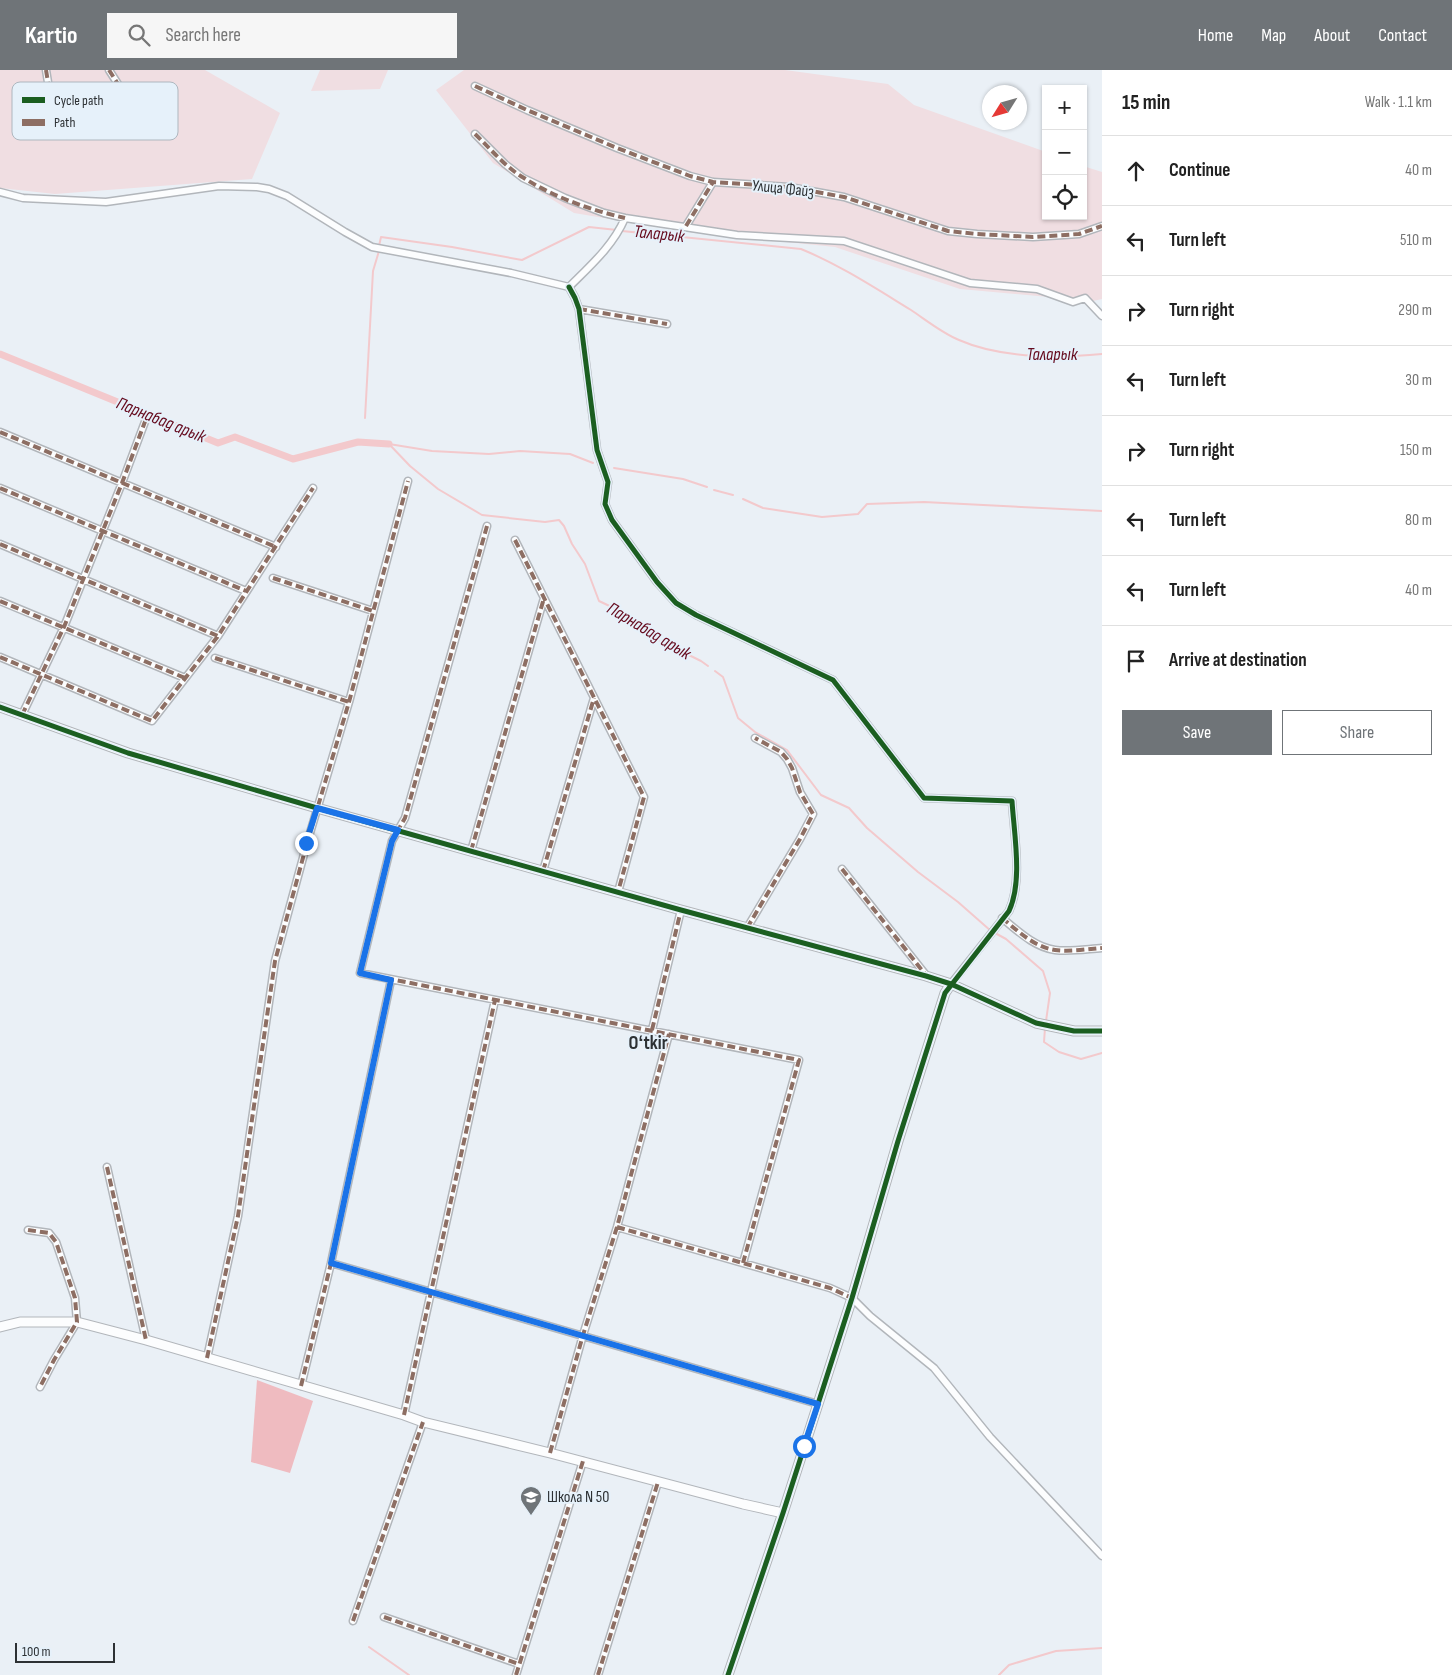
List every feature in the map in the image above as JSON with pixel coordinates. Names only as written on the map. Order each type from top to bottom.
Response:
[{"type":"street","points":[[109,70],[117,82]]},
{"type":"street","name":"Улица Файз","points":[[475,86],[618,148],[690,176],[713,182],[788,187],[844,197],[948,231],[1034,236],[1079,234],[1102,226]]},
{"type":"street","points":[[475,134],[505,164],[523,178],[604,213],[624,218],[737,235],[844,241],[970,283],[1037,289],[1073,302],[1085,298],[1102,316]]},
{"type":"street","points":[[686,226],[713,182]]},
{"type":"street","points":[[0,192],[22,198],[106,202],[219,186],[269,189],[287,196],[372,247],[511,273],[569,287],[576,298],[579,309],[597,450],[608,482],[605,504],[612,520],[656,582],[676,603],[715,625],[833,680],[924,798],[1012,801],[1016,889],[1011,906],[945,993],[898,1141],[852,1298],[783,1513],[728,1675]]},
{"type":"street","points":[[569,287],[604,252],[624,218]]},
{"type":"street","points":[[579,309],[667,324]]},
{"type":"street","points":[[22,715],[64,627],[146,419]]},
{"type":"street","points":[[0,432],[276,547]]},
{"type":"street","points":[[207,1358],[238,1216],[275,961],[317,808],[349,702],[408,481]]},
{"type":"street","points":[[0,488],[246,591]]},
{"type":"street","points":[[0,657],[152,721],[218,636],[313,488]]},
{"type":"street","points":[[488,526],[405,818],[392,841],[360,973],[799,1060],[743,1263]]},
{"type":"street","points":[[515,540],[644,797],[618,892]]},
{"type":"street","points":[[0,544],[218,636]]},
{"type":"street","points":[[273,578],[372,611]]},
{"type":"street","points":[[471,851],[544,598]]},
{"type":"street","points":[[0,601],[185,678]]},
{"type":"street","points":[[215,658],[349,702]]},
{"type":"street","points":[[543,871],[594,698]]},
{"type":"street","points":[[0,707],[128,753],[317,808],[681,910],[926,976],[951,984],[1036,1023],[1053,1028],[1074,1031],[1102,1031]]},
{"type":"street","points":[[747,928],[800,839],[812,814],[800,792],[787,759],[781,752],[755,738]]},
{"type":"street","points":[[842,869],[926,976]]},
{"type":"street","points":[[652,1030],[681,910]]},
{"type":"street","points":[[1002,918],[1027,939],[1048,949],[1102,948]]},
{"type":"street","points":[[301,1386],[331,1263],[391,980]]},
{"type":"street","points":[[404,1415],[495,1000]]},
{"type":"street","points":[[550,1453],[582,1335],[618,1227],[669,1034]]},
{"type":"street","points":[[107,1167],[146,1340]]},
{"type":"street","points":[[618,1227],[830,1288],[852,1298],[870,1316],[934,1368],[990,1437],[1102,1556]]},
{"type":"street","points":[[28,1230],[49,1233],[56,1242],[75,1298],[78,1322],[54,1360],[40,1387]]},
{"type":"street","points":[[331,1263],[818,1404]]},
{"type":"street","points":[[0,1327],[20,1322],[78,1322],[146,1340],[423,1422],[783,1513]]},
{"type":"street","points":[[353,1621],[423,1422]]},
{"type":"street","points":[[516,1675],[582,1461]]},
{"type":"street","points":[[598,1675],[658,1482]]},
{"type":"street","points":[[384,1617],[520,1664]]},
{"type":"shaded area","points":[[0,70],[205,70],[280,113],[252,179],[55,194],[0,188]]},
{"type":"shaded area","points":[[320,70],[388,70],[380,89],[311,91]]},
{"type":"shaded area","points":[[464,70],[785,70],[888,84],[914,105],[1042,151],[1042,220],[1087,220],[1087,167],[1102,172],[1102,299],[1093,301],[960,289],[835,247],[688,232],[574,213],[493,163],[436,90]]},
{"type":"shaded area","points":[[257,1380],[313,1401],[290,1473],[251,1462]]},
{"type":"waterway","name":"Таларык","points":[[379,246],[381,237],[452,247],[522,260],[589,227],[617,230]]},
{"type":"waterway","name":"Таларык","points":[[622,231],[801,249],[857,277],[946,334],[976,346],[993,351],[1030,356],[1102,354]]},
{"type":"waterway","name":"Таларык","points":[[365,418],[373,271],[379,251]]},
{"type":"waterway","name":"Парнабад арык","points":[[0,354],[218,443],[235,437],[293,459],[358,442],[389,444]]},
{"type":"waterway","name":"Парнабад арык","points":[[389,444],[410,466],[438,489],[482,515],[545,522],[559,520],[585,564],[599,601],[620,611],[646,634],[708,666]]},
{"type":"waterway","points":[[389,444],[432,451],[489,454],[520,451],[570,454],[593,463]]},
{"type":"waterway","points":[[614,468],[683,479],[707,487]]},
{"type":"waterway","points":[[714,490],[733,495]]},
{"type":"waterway","points":[[743,499],[763,508],[822,517],[858,514],[867,504],[924,502],[1102,511]]},
{"type":"waterway","name":"Парнабад арык","points":[[715,671],[723,677],[738,718],[755,732],[787,750],[821,795],[849,808],[867,828],[991,931]]},
{"type":"waterway","name":"Парнабад арык","points":[[995,933],[1006,939],[1043,971],[1050,993],[1046,1021]]},
{"type":"waterway","name":"Парнабад арык","points":[[1045,1028],[1044,1042],[1059,1052],[1081,1059],[1102,1053]]},
{"type":"waterway","points":[[369,1647],[409,1675]]},
{"type":"waterway","points":[[999,1675],[1009,1665],[1056,1651],[1102,1648]]},
{"type":"marked path","points":[[46,70],[48,82]]},
{"type":"marked path","points":[[109,70],[117,82]]},
{"type":"marked path","points":[[475,86],[617,148],[690,176],[713,182],[789,187],[844,197],[948,231],[1033,237],[1079,234],[1102,226]]},
{"type":"marked path","points":[[475,134],[498,158],[517,174],[535,185],[573,202],[625,218]]},
{"type":"marked path","points":[[686,226],[713,182]]},
{"type":"marked path","points":[[579,309],[667,324]]},
{"type":"marked path","points":[[22,715],[64,627],[146,419]]},
{"type":"marked path","points":[[0,432],[276,547]]},
{"type":"marked path","points":[[207,1358],[238,1216],[275,961],[307,843],[349,702],[408,481]]},
{"type":"marked path","points":[[0,488],[246,591]]},
{"type":"marked path","points":[[0,657],[152,721],[218,636],[313,488]]},
{"type":"marked path","points":[[487,526],[405,818],[392,841],[360,973],[799,1060],[743,1263]]},
{"type":"marked path","points":[[515,540],[644,797],[618,892]]},
{"type":"marked path","points":[[0,544],[218,636]]},
{"type":"marked path","points":[[273,578],[373,611]]},
{"type":"marked path","points":[[471,851],[544,598]]},
{"type":"marked path","points":[[0,601],[185,678]]},
{"type":"marked path","points":[[215,658],[349,702]]},
{"type":"marked path","points":[[543,871],[594,698]]},
{"type":"marked path","points":[[747,928],[813,814],[800,792],[787,759],[781,752],[755,738]]},
{"type":"marked path","points":[[842,869],[925,974]]},
{"type":"marked path","points":[[652,1030],[681,910]]},
{"type":"marked path","points":[[1002,918],[1040,946],[1067,951],[1102,948]]},
{"type":"marked path","points":[[301,1386],[331,1263],[391,980]]},
{"type":"marked path","points":[[404,1415],[495,1000]]},
{"type":"marked path","points":[[550,1453],[583,1335],[617,1227],[669,1034]]},
{"type":"marked path","points":[[107,1167],[146,1340]]},
{"type":"marked path","points":[[617,1227],[830,1288],[852,1298]]},
{"type":"marked path","points":[[28,1230],[49,1233],[56,1242],[75,1298],[77,1322],[40,1387]]},
{"type":"marked path","points":[[331,1263],[818,1404]]},
{"type":"marked path","points":[[353,1621],[423,1422]]},
{"type":"marked path","points":[[516,1675],[583,1461]]},
{"type":"marked path","points":[[598,1675],[658,1482]]},
{"type":"marked path","points":[[384,1617],[519,1664]]},
{"type":"cycle path","points":[[569,287],[579,309],[597,450],[608,482],[605,504],[612,520],[657,582],[676,603],[696,615],[833,680],[924,798],[1012,801],[1017,872],[1013,899],[1009,911],[945,993],[898,1141],[852,1298],[783,1513],[728,1675]]},
{"type":"cycle path","points":[[0,707],[128,753],[317,808],[681,910],[926,976],[951,984],[1036,1023],[1074,1031],[1102,1031]]},
{"type":"place","name":"Школа N 50","points":[[531,1516]]},
{"type":"district","name":"Oʻtkir","points":[[648,1043]]},
{"type":"route","points":[[306,843],[317,808],[398,830],[392,841],[360,973],[391,980],[331,1263],[818,1404],[804,1446]]}]
